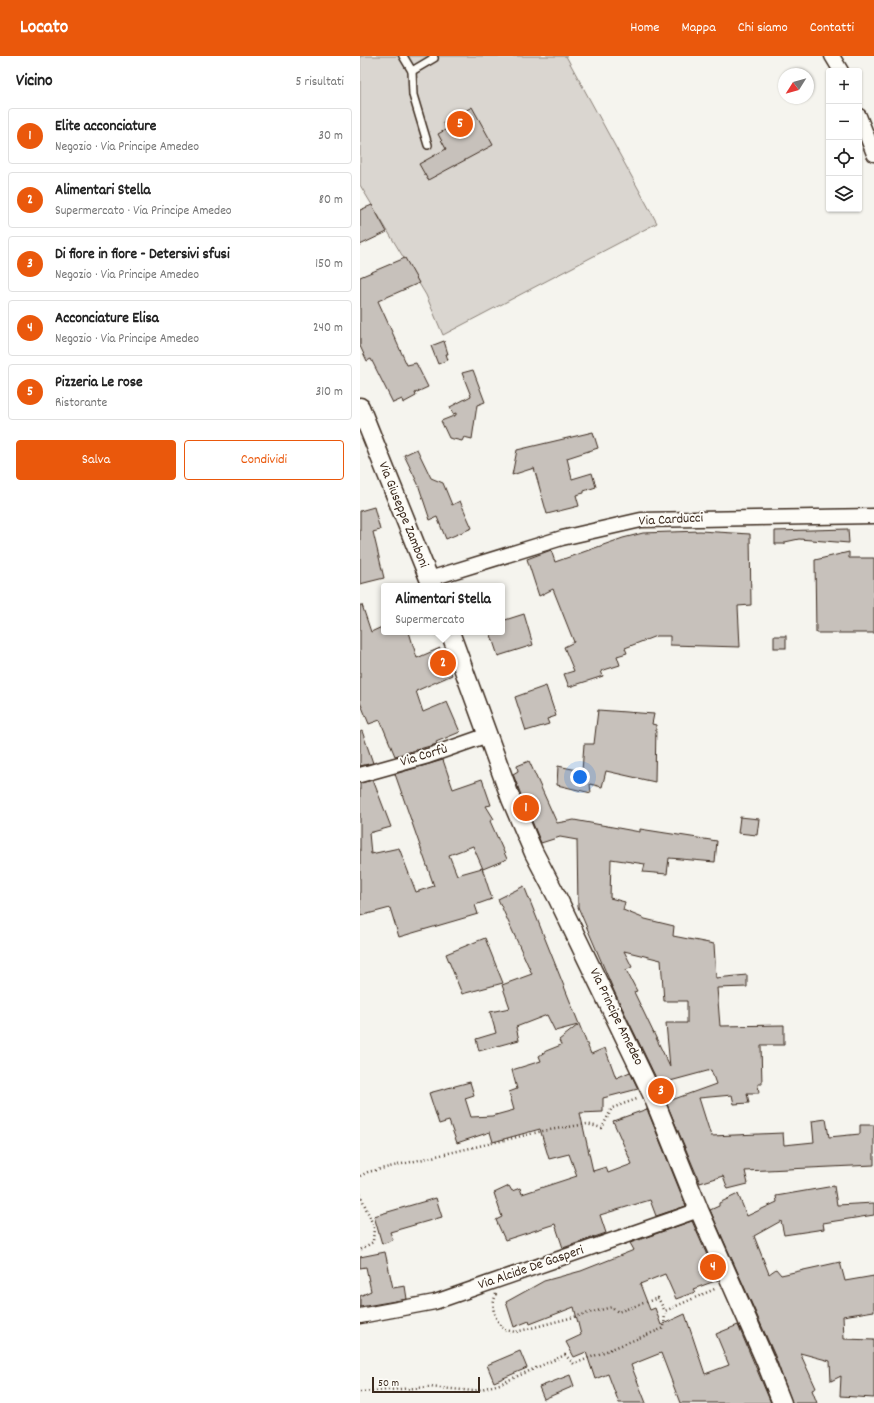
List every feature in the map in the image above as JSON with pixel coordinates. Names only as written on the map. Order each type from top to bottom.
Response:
[{"type":"street","points":[[832,56],[839,68]]},
{"type":"street","points":[[862,124],[874,154]]},
{"type":"street","name":"Via Giuseppe Zamboni","points":[[360,407],[430,582]]},
{"type":"street","name":"Via Carducci","points":[[430,582],[562,538],[641,520],[874,516]]},
{"type":"street","name":"Via Principe Amedeo","points":[[451,635],[511,799],[534,853],[558,899],[652,1094],[699,1210],[782,1403]]},
{"type":"street","name":"Via Corfù","points":[[360,775],[428,756],[488,734]]},
{"type":"street","name":"Via Alcide De Gasperi","points":[[360,1316],[435,1302],[699,1210]]},
{"type":"lane","points":[[403,56],[412,71],[413,95],[428,145]]},
{"type":"lane","points":[[412,71],[434,58],[433,56]]},
{"type":"path","points":[[360,1176],[368,1172],[543,1132],[587,1124],[602,1128],[612,1108],[652,1094]]},
{"type":"path","points":[[360,1194],[374,1227],[373,1242],[360,1250]]},
{"type":"path","points":[[665,1311],[730,1282]]},
{"type":"path","points":[[360,1392],[430,1387],[474,1391],[500,1384],[565,1355],[574,1364],[664,1328],[665,1311],[658,1298],[618,1312],[612,1307],[516,1332],[504,1330],[495,1317],[494,1300],[497,1293]]},
{"type":"shaded area","points":[[360,56],[566,56],[657,223],[443,335],[426,295],[360,185]]},
{"type":"building","points":[[472,107],[493,145],[428,180],[419,164],[446,149],[438,134],[447,129],[443,123]]},
{"type":"building","points":[[372,205],[387,232],[360,245],[360,210]]},
{"type":"building","points":[[405,258],[419,283],[378,301],[407,365],[416,363],[428,387],[415,393],[416,396],[403,403],[402,399],[393,403],[371,359],[367,361],[360,346],[360,277]]},
{"type":"building","points":[[444,341],[448,354],[446,354],[448,360],[438,364],[431,346]]},
{"type":"building","points":[[473,370],[485,402],[477,405],[472,439],[464,437],[462,441],[449,438],[441,421],[456,415],[456,413],[453,414],[450,407],[471,396],[462,373]]},
{"type":"building","points":[[593,432],[598,448],[567,458],[572,479],[592,473],[596,487],[576,495],[579,506],[547,514],[534,468],[512,475],[517,450]]},
{"type":"building","points":[[417,449],[431,478],[443,483],[452,505],[460,501],[472,528],[446,539],[437,517],[430,520],[418,484],[404,455]]},
{"type":"building","points":[[374,507],[380,530],[373,532],[384,578],[360,584],[360,511]]},
{"type":"building","points":[[848,529],[849,543],[799,539],[785,542],[785,544],[775,544],[775,531]]},
{"type":"building","points":[[700,531],[750,534],[751,605],[738,606],[740,647],[670,645],[670,636],[656,636],[625,648],[627,653],[617,656],[620,665],[601,671],[603,676],[569,687],[564,674],[574,671],[564,647],[574,642],[553,589],[539,596],[527,559],[551,550],[555,562],[623,538],[643,533]]},
{"type":"building","points":[[849,552],[849,558],[874,558],[874,633],[816,633],[815,560]]},
{"type":"building","points":[[360,605],[362,605],[371,632],[381,627],[381,635],[410,635],[417,658],[440,648],[452,675],[416,691],[423,712],[447,702],[460,732],[436,742],[437,744],[395,756],[380,720],[369,724],[360,702]]},
{"type":"building","points":[[524,614],[533,645],[498,656],[491,635],[505,635],[505,620]]},
{"type":"building","points":[[774,636],[786,636],[786,648],[774,648]]},
{"type":"building","points":[[546,686],[556,716],[547,719],[549,724],[526,731],[515,697]]},
{"type":"building","points":[[598,710],[654,714],[652,724],[656,725],[655,782],[606,771],[602,787],[590,784],[591,793],[557,785],[558,766],[582,771],[584,744],[594,744]]},
{"type":"building","points":[[362,731],[373,763],[360,766],[360,732]]},
{"type":"building","points":[[443,760],[453,789],[482,779],[491,805],[486,806],[494,819],[490,821],[507,859],[483,869],[473,846],[449,855],[457,875],[482,868],[492,899],[475,905],[478,914],[399,937],[390,908],[360,916],[360,783],[373,780],[391,827],[369,833],[371,854],[399,848],[416,892],[434,886],[395,774]]},
{"type":"building","points":[[529,761],[557,823],[574,820],[640,832],[640,829],[717,841],[715,862],[669,858],[667,874],[643,872],[645,864],[611,859],[610,898],[625,902],[623,910],[645,919],[674,926],[673,936],[714,944],[716,978],[747,975],[747,987],[717,988],[720,1026],[784,1025],[784,1045],[761,1045],[762,1084],[758,1084],[759,1093],[747,1093],[749,1103],[734,1104],[732,1095],[699,1098],[711,1136],[783,1133],[784,1145],[814,1142],[812,1121],[826,1119],[829,1137],[860,1134],[860,1125],[874,1125],[874,1165],[745,1171],[748,1184],[728,1189],[723,1176],[700,1183],[666,1102],[716,1084],[711,1070],[659,1084],[614,991],[578,907],[577,840],[560,837],[541,843],[513,774],[518,771],[517,766]],"holes":[[[624,951],[661,960],[664,1001],[687,1001],[687,1023],[666,1023],[670,1067],[634,992],[637,991],[626,970],[632,967]]]},
{"type":"building","points":[[740,817],[759,819],[757,835],[738,833]]},
{"type":"building","points":[[524,886],[591,1054],[605,1048],[616,1078],[630,1072],[638,1089],[603,1098],[603,1112],[580,1113],[593,1171],[606,1167],[608,1173],[632,1164],[613,1121],[647,1109],[686,1206],[656,1216],[650,1200],[600,1215],[606,1233],[563,1248],[555,1224],[505,1240],[496,1220],[502,1217],[494,1193],[509,1186],[512,1191],[520,1188],[522,1194],[577,1176],[569,1154],[549,1159],[540,1129],[493,1142],[490,1132],[457,1143],[449,1121],[439,1124],[429,1093],[470,1082],[474,1095],[465,1098],[471,1117],[492,1116],[514,1110],[509,1092],[517,1089],[512,1070],[541,1061],[539,1056],[546,1051],[561,1045],[559,1040],[578,1025],[555,1031],[547,1015],[516,1027],[519,1040],[479,1051],[476,1039],[496,1033],[490,1012],[510,1008],[502,985],[532,974],[498,899]]},
{"type":"building","points":[[485,938],[503,983],[462,994],[446,954]]},
{"type":"building","points":[[834,1186],[837,1205],[874,1203],[874,1215],[823,1223],[824,1229],[784,1235],[781,1221],[754,1236],[769,1274],[776,1269],[781,1275],[840,1262],[845,1281],[874,1276],[874,1311],[843,1316],[844,1339],[874,1340],[874,1398],[840,1396],[841,1376],[831,1381],[830,1361],[800,1353],[816,1388],[812,1390],[817,1403],[792,1403],[775,1356],[710,1210],[719,1206],[719,1203],[738,1194],[747,1216],[777,1202],[776,1196]]},
{"type":"building","points":[[436,1198],[442,1217],[390,1232],[393,1240],[382,1244],[374,1216]]},
{"type":"building","points":[[692,1221],[718,1280],[693,1289],[695,1292],[676,1299],[665,1274],[640,1284],[650,1310],[655,1308],[661,1325],[685,1314],[705,1374],[729,1365],[716,1334],[738,1325],[771,1403],[680,1403],[661,1353],[631,1365],[646,1403],[619,1403],[608,1374],[595,1379],[586,1352],[574,1357],[566,1342],[581,1335],[574,1307],[530,1324],[529,1321],[514,1327],[506,1302],[544,1281],[581,1271],[634,1250],[630,1243]]},
{"type":"building","points":[[385,1252],[393,1288],[405,1286],[407,1299],[360,1307],[360,1296],[371,1291],[366,1267],[360,1268],[360,1257]]},
{"type":"building","points":[[520,1351],[527,1368],[494,1382],[487,1365]]},
{"type":"building","points":[[570,1375],[574,1386],[544,1399],[539,1387]]},
{"type":"place","name":"Pizzeria Le rose","points":[[460,124]]},
{"type":"place","name":"Alimentari Stella","points":[[443,663]]},
{"type":"place","name":"Elite acconciature","points":[[526,808]]},
{"type":"place","name":"Di fiore in fiore - Detersivi sfusi","points":[[661,1091]]},
{"type":"place","name":"Acconciature Elisa","points":[[713,1267]]}]
